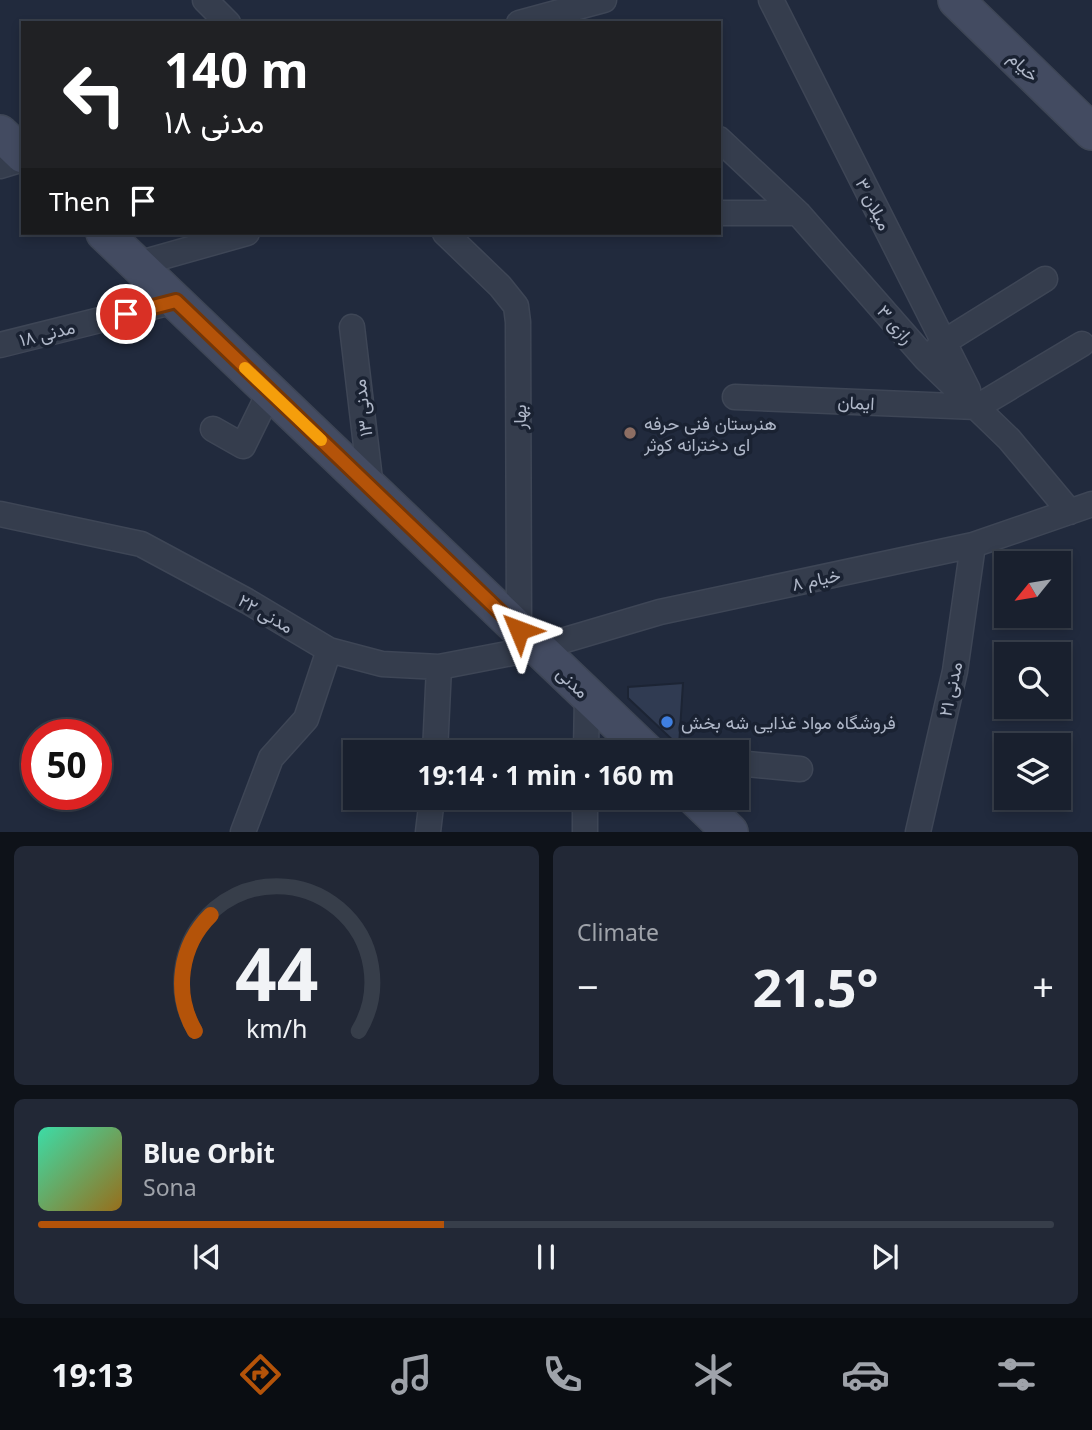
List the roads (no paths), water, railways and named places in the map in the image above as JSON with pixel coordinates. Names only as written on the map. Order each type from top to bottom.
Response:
[{"type":"main road","name":"خیام","points":[[964,3],[1092,132]]},
{"type":"main road","points":[[0,133],[21,155]]},
{"type":"main road","name":"مدنی","points":[[106,235],[634,740]]},
{"type":"main road","points":[[708,810],[730,831]]},
{"type":"street","points":[[205,0],[226,21]]},
{"type":"street","points":[[525,21],[575,3],[604,0]]},
{"type":"street","name":"میلان ۳","points":[[771,0],[935,351],[977,407]]},
{"type":"street","points":[[575,3],[594,21]]},
{"type":"street","name":"رازی ۳","points":[[721,141],[935,351]]},
{"type":"street","points":[[0,166],[21,158]]},
{"type":"street","points":[[721,213],[798,214]]},
{"type":"street","points":[[137,264],[240,235]]},
{"type":"street","name":"بهار","points":[[447,235],[500,286],[516,306],[529,639]]},
{"type":"street","points":[[935,351],[1045,279]]},
{"type":"street","name":"مدنی ۱۸","points":[[0,345],[176,301]]},
{"type":"street","name":"مدنی ۱۳","points":[[352,327],[371,488]]},
{"type":"street","points":[[1081,508],[977,407],[1083,344]]},
{"type":"street","points":[[213,429],[243,446],[270,391]]},
{"type":"street","name":"ایمان","points":[[736,397],[977,407]]},
{"type":"street","name":"خیام ۸","points":[[529,639],[973,545],[1081,508]]},
{"type":"street","name":"مدنی ۲۲","points":[[0,514],[141,544],[247,601],[329,650],[383,664],[439,667],[529,639]]},
{"type":"street","name":"مدنی ۲۱","points":[[918,831],[955,671],[973,545]]},
{"type":"street","points":[[243,831],[271,758],[306,719],[329,650]]},
{"type":"street","points":[[436,740],[439,667]]},
{"type":"street","points":[[586,740],[587,695]]},
{"type":"street","points":[[749,764],[800,769]]},
{"type":"street","points":[[428,831],[431,810]]},
{"type":"street","points":[[584,831],[585,810]]},
{"type":"place","name":"هنرستان فنی حرفه ای دخترانه کوثر","points":[[630,433]]},
{"type":"place","name":"فروشگاه مواد غذایی شه بخش","points":[[667,722]]}]
